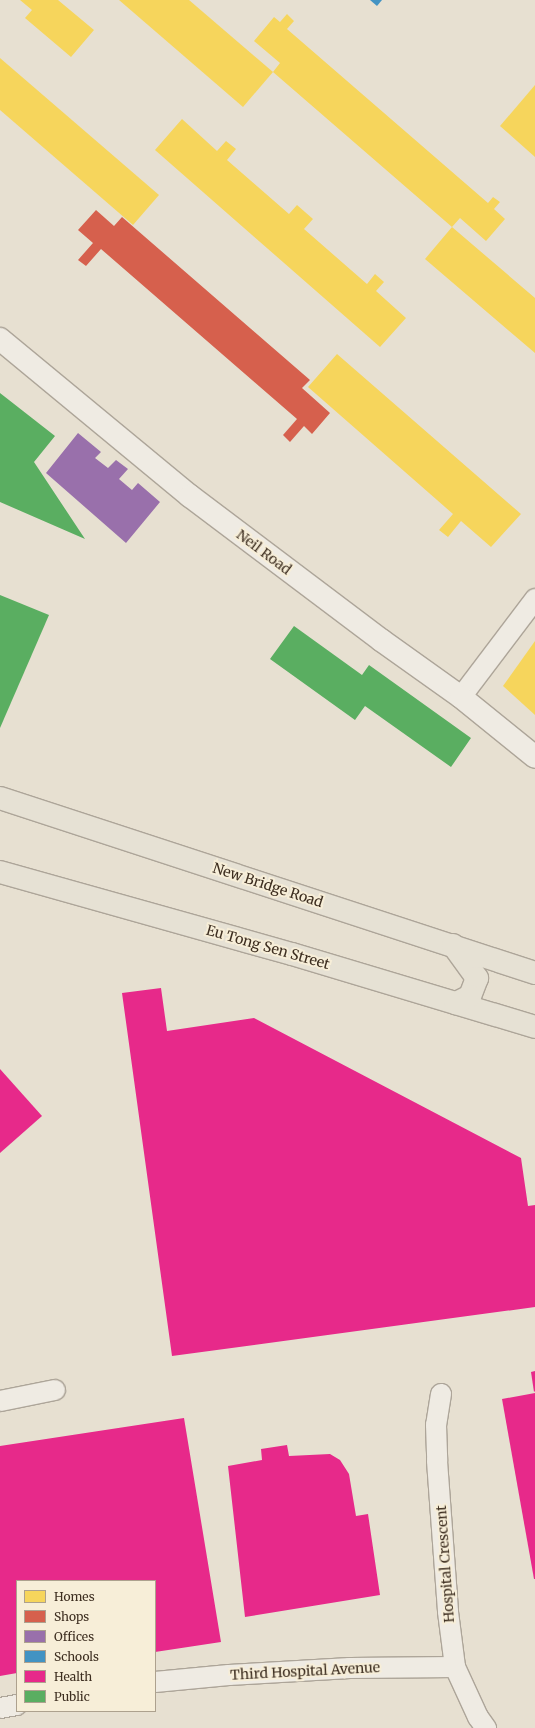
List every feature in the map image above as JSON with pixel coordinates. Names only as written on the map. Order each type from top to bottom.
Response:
[{"type":"main road","name":"Neil Road","points":[[0,339],[190,496],[381,640],[461,697],[535,757]]},
{"type":"main road","name":"New Bridge Road","points":[[0,798],[535,973]]},
{"type":"main road","name":"Eu Tong Sen Street","points":[[0,872],[535,1027]]},
{"type":"main road","points":[[453,945],[477,978],[476,985],[470,996],[456,1003]]},
{"type":"street","points":[[461,697],[535,599]]},
{"type":"street","points":[[0,1401],[55,1390]]},
{"type":"street","name":"Hospital Crescent","points":[[441,1394],[436,1425],[437,1462],[448,1612],[455,1667],[478,1717],[486,1728]]},
{"type":"street","name":"Third Hospital Avenue","points":[[156,1682],[229,1675],[350,1668],[455,1667]]},
{"type":"street","points":[[0,1708],[16,1706]]},
{"type":"building: Homes","points":[[20,0],[58,0],[94,30],[71,57],[25,18],[32,10]]},
{"type":"building: Homes","points":[[119,0],[189,0],[273,72],[243,107]]},
{"type":"building: Homes","points":[[287,14],[294,21],[287,29],[488,203],[493,197],[500,202],[494,209],[505,219],[486,241],[460,218],[452,227],[273,72],[280,63],[254,41],[274,17],[280,22]]},
{"type":"building: Homes","points":[[0,58],[159,195],[133,225],[0,110]]},
{"type":"building: Homes","points":[[535,85],[535,157],[500,126]]},
{"type":"building: Homes","points":[[182,119],[217,151],[226,141],[236,149],[227,160],[289,214],[297,205],[313,219],[304,229],[367,284],[375,274],[384,282],[376,291],[406,318],[380,347],[155,150]]},
{"type":"building: Homes","points":[[452,227],[535,298],[535,353],[425,259]]},
{"type":"building: Homes","points":[[337,354],[521,514],[491,547],[461,521],[448,537],[439,530],[453,514],[308,387]]},
{"type":"building: Homes","points":[[535,641],[535,715],[503,686]]},
{"type":"building: Shops","points":[[96,210],[114,226],[122,217],[310,380],[302,388],[330,413],[312,434],[304,426],[290,442],[283,435],[297,419],[101,249],[86,266],[78,260],[93,243],[78,230]]},
{"type":"building: Offices","points":[[78,433],[101,452],[95,458],[108,468],[116,460],[128,469],[119,479],[132,490],[138,483],[160,502],[126,543],[46,473]]},
{"type":"building: Schools","points":[[370,0],[382,0],[377,6]]},
{"type":"building: Health","points":[[161,988],[167,1031],[254,1018],[521,1158],[528,1206],[535,1205],[535,1307],[172,1356],[122,993]]},
{"type":"building: Health","points":[[0,1069],[42,1116],[0,1153]]},
{"type":"building: Health","points":[[535,1371],[535,1391],[534,1392],[531,1372]]},
{"type":"building: Health","points":[[535,1393],[535,1579],[534,1579],[502,1399]]},
{"type":"building: Health","points":[[184,1418],[221,1642],[156,1652],[156,1580],[16,1580],[16,1673],[0,1676],[0,1446]]},
{"type":"building: Health","points":[[287,1445],[289,1456],[330,1454],[340,1460],[349,1474],[356,1516],[368,1514],[380,1595],[245,1617],[228,1466],[262,1460],[261,1449]]},
{"type":"building: Public","points":[[0,393],[55,436],[34,462],[85,539],[0,502]]},
{"type":"building: Public","points":[[0,595],[49,615],[0,728]]},
{"type":"building: Public","points":[[294,626],[362,675],[369,665],[471,738],[451,767],[365,706],[355,720],[270,659]]}]
